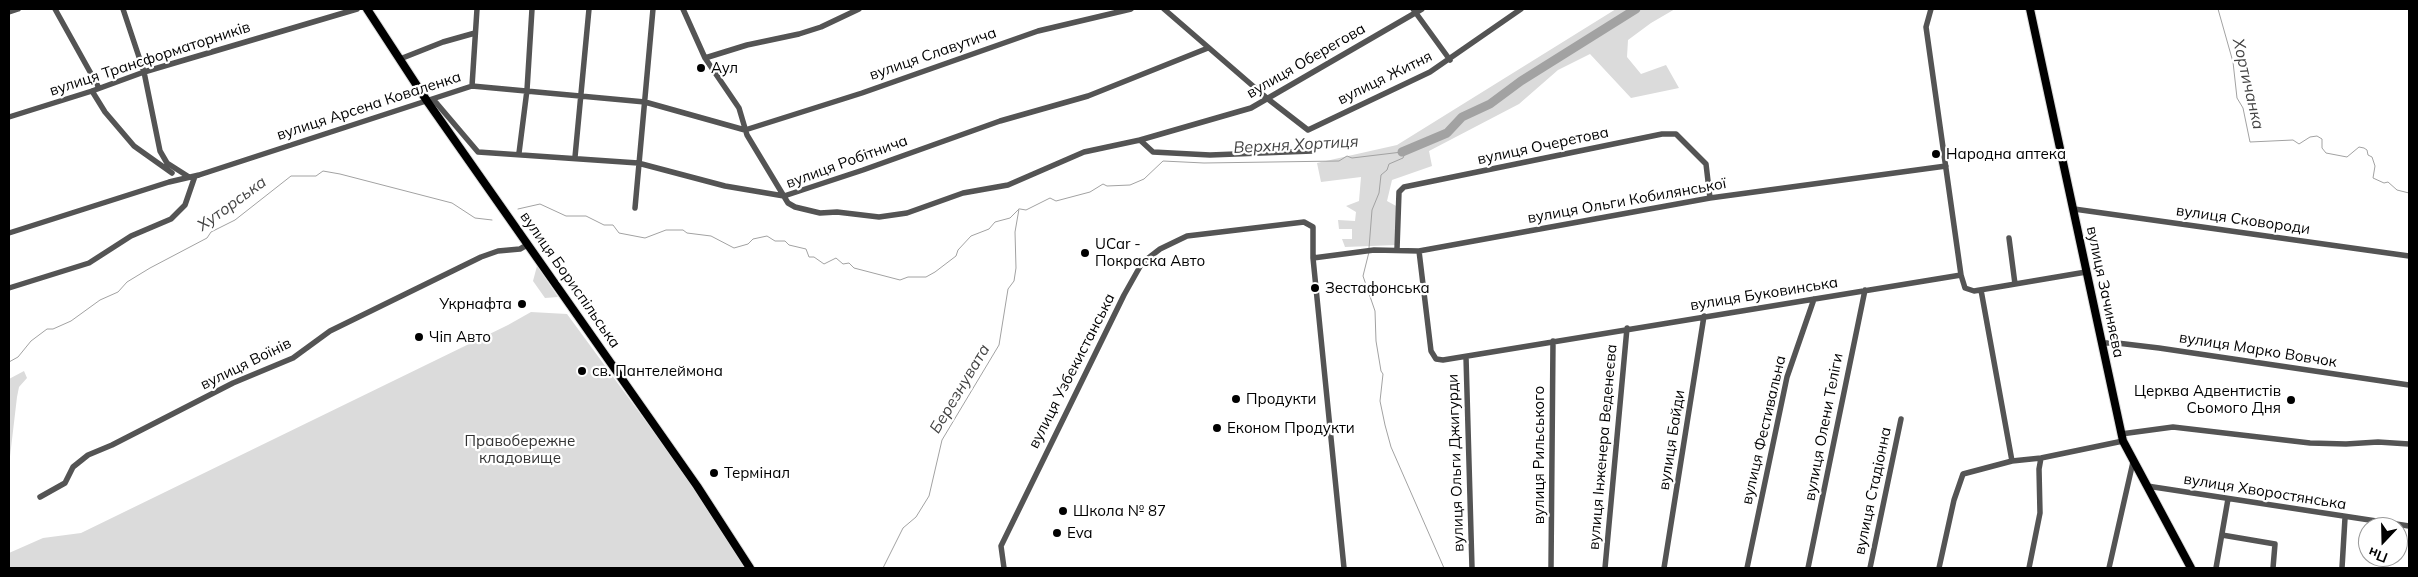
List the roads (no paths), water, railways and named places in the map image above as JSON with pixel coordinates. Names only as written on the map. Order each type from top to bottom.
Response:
[{"type":"main road","name":"вулиця Бориспільська","points":[[367,9],[527,245],[697,486],[750,568]]},
{"type":"main road","name":"вулиця Зачиняєва","points":[[2030,9],[2122,437],[2133,462],[2191,568]]},
{"type":"street","points":[[9,12],[18,9]]},
{"type":"street","points":[[55,9],[99,88]]},
{"type":"street","points":[[123,9],[144,72],[160,151],[172,172],[169,182]]},
{"type":"street","name":"вулиця Трансформаторників","points":[[9,117],[92,91],[144,72],[358,9]]},
{"type":"street","points":[[472,86],[476,9]]},
{"type":"street","points":[[519,153],[527,90],[532,9]]},
{"type":"street","points":[[575,158],[589,9]]},
{"type":"street","points":[[634,208],[653,9]]},
{"type":"street","points":[[683,9],[705,58],[739,108],[745,130],[784,196]]},
{"type":"street","points":[[705,58],[748,45],[799,34],[860,9]]},
{"type":"street","name":"вулиця Славутича","points":[[745,130],[862,93],[1038,31],[1131,9]]},
{"type":"street","points":[[1164,9],[1268,100]]},
{"type":"street","name":"вулиця Оберегова","points":[[1140,140],[1241,112],[1268,100],[1414,11],[1422,9]]},
{"type":"street","name":"вулиця Житня","points":[[1268,100],[1305,129],[1311,129],[1421,77],[1450,60],[1521,9]]},
{"type":"street","points":[[1931,9],[1926,26],[1963,284],[1968,290],[1981,290],[2086,272]]},
{"type":"street","points":[[1414,11],[1450,60]]},
{"type":"street","points":[[400,59],[444,42],[475,33]]},
{"type":"street","name":"вулиця Робітнича","points":[[1140,140],[1084,152],[1008,185],[963,193],[907,213],[879,217],[837,212],[820,213],[795,207],[784,196],[1008,118],[1088,96],[1208,48]]},
{"type":"street","name":"вулиця Арсена Коваленка","points":[[9,233],[169,182],[192,177],[472,86],[645,102],[745,130]]},
{"type":"street","points":[[92,91],[105,112],[134,146],[172,172]]},
{"type":"street","points":[[430,100],[478,152],[519,153],[638,163],[725,186],[784,196]]},
{"type":"street","name":"вулиця Очеретова","points":[[1397,249],[1399,192],[1404,187],[1662,134],[1676,134],[1706,164],[1710,198]]},
{"type":"street","points":[[1140,140],[1154,152],[1200,155],[1312,150]]},
{"type":"street","points":[[9,288],[89,263],[132,236],[171,219],[185,206],[192,177],[167,163]]},
{"type":"street","name":"вулиця Ольги Кобилянської","points":[[1313,258],[1374,250],[1397,249],[1419,251],[1710,198],[1946,166]]},
{"type":"street","name":"вулиця Сковороди","points":[[2074,210],[2409,256]]},
{"type":"street","name":"вулиця Узбекистанська","points":[[1004,568],[1001,546],[1124,295],[1146,259],[1166,246],[1195,234],[1304,222],[1313,227],[1313,258]]},
{"type":"street","points":[[2009,238],[2015,284]]},
{"type":"street","name":"вулиця Воїнів","points":[[40,497],[64,483],[73,467],[88,455],[112,445],[234,383],[293,358],[330,331],[481,257],[498,251],[520,249],[527,245]]},
{"type":"street","name":"вулиця Буковинська","points":[[1419,251],[1431,351],[1436,359],[1442,360],[1627,328],[1961,275]]},
{"type":"street","points":[[1313,258],[1344,568]]},
{"type":"street","name":"вулиця Олени Теліги","points":[[1808,568],[1865,290]]},
{"type":"street","points":[[1981,290],[2012,461]]},
{"type":"street","name":"вулиця Фестивальна","points":[[1747,568],[1786,378],[1814,299]]},
{"type":"street","name":"вулиця Байди","points":[[1664,568],[1704,316]]},
{"type":"street","name":"вулиця Інженера Веденеєва","points":[[1605,568],[1627,328]]},
{"type":"street","name":"вулиця Рильського","points":[[1551,568],[1553,341]]},
{"type":"street","name":"вулиця Марко Вовчок","points":[[2102,343],[2133,344],[2409,386]]},
{"type":"street","name":"вулиця Ольги Джигурди","points":[[1466,357],[1472,568]]},
{"type":"street","name":"вулиця Стадіонна","points":[[1870,568],[1901,419]]},
{"type":"street","points":[[1940,568],[1954,500],[1963,474],[2012,461],[2041,458],[2154,428],[2178,427],[2310,443],[2346,444],[2378,442],[2409,444]]},
{"type":"street","points":[[2030,568],[2040,513],[2039,469],[2041,458]]},
{"type":"street","points":[[2109,568],[2133,462]]},
{"type":"street","name":"вулиця Хворостянська","points":[[2147,486],[2345,518],[2409,526]]},
{"type":"street","points":[[2216,568],[2228,499]]},
{"type":"street","points":[[2342,568],[2345,518]]},
{"type":"street","points":[[2222,535],[2274,544],[2273,568]]},
{"type":"waterway","name":"Верхня Хортиця","points":[[1402,152],[1447,133],[1462,117],[1490,104],[1521,81],[1636,9]]},
{"type":"waterway","name":"Хортичанка","points":[[2218,9],[2233,62],[2237,98],[2243,108],[2250,142],[2293,140],[2299,144],[2310,137],[2317,136],[2322,139],[2322,148],[2326,153],[2347,157],[2359,147],[2364,148],[2367,150],[2368,155],[2372,157],[2375,166],[2373,178],[2384,183],[2388,182],[2397,190],[2409,193]]},
{"type":"waterway","points":[[1369,248],[1372,210],[1379,193],[1381,175],[1387,170],[1389,164],[1403,158],[1406,151]]},
{"type":"waterway","name":"Верхня Хортиця","points":[[1020,209],[1026,210],[1050,198],[1056,201],[1090,192],[1103,184],[1107,186],[1130,185],[1144,179],[1163,161],[1204,163],[1339,161],[1347,156],[1352,158],[1402,152]]},
{"type":"waterway","name":"Хуторська","points":[[9,362],[18,357],[31,341],[47,329],[53,329],[71,321],[100,300],[118,292],[127,282],[207,238],[211,232],[235,220],[291,176],[316,176],[323,171],[340,174],[452,203],[475,218],[492,220]]},
{"type":"waterway","name":"Хуторська","points":[[518,209],[540,204],[566,216],[586,216],[604,225],[613,225],[619,233],[645,238],[666,230],[683,230],[687,233],[711,236],[734,248],[748,244],[753,239],[767,236],[775,241],[785,241],[789,245],[806,249],[809,257],[814,257],[824,264],[836,258],[843,264],[849,263],[854,268],[900,280],[908,277],[926,277],[935,272],[956,256],[958,250],[971,236],[989,229],[995,222],[1010,218],[1019,209]]},
{"type":"waterway","name":"Березнувата","points":[[883,568],[903,528],[916,517],[929,496],[942,440],[999,345],[1008,289],[1014,281],[1016,268],[1015,232],[1019,209]]},
{"type":"waterway","points":[[1369,252],[1363,276],[1375,311],[1376,341],[1383,374],[1380,401],[1385,425],[1391,447],[1444,568]]},
{"type":"place","name":"Аул","points":[[701,68]]},
{"type":"place","name":"Народна аптека","points":[[1936,154]]},
{"type":"place","name":"UCar - Покраска Авто","points":[[1085,253]]},
{"type":"place","name":"Зестафонська","points":[[1315,288]]},
{"type":"place","name":"Укрнафта","points":[[522,304]]},
{"type":"place","name":"Чіп Авто","points":[[419,337]]},
{"type":"place","name":"св. Пантелеймона","points":[[582,371]]},
{"type":"place","name":"Продукти","points":[[1236,399]]},
{"type":"place","name":"Церква Адвентистів Сьомого Дня","points":[[2291,400]]},
{"type":"place","name":"Економ Продукти","points":[[1217,428]]},
{"type":"place","name":"Термінал","points":[[714,473]]},
{"type":"place","name":"Школа № 87","points":[[1063,511]]},
{"type":"place","name":"Eva","points":[[1057,533]]},
{"type":"park label","name":"Правобережне кладовище","points":[[520,450]]}]
